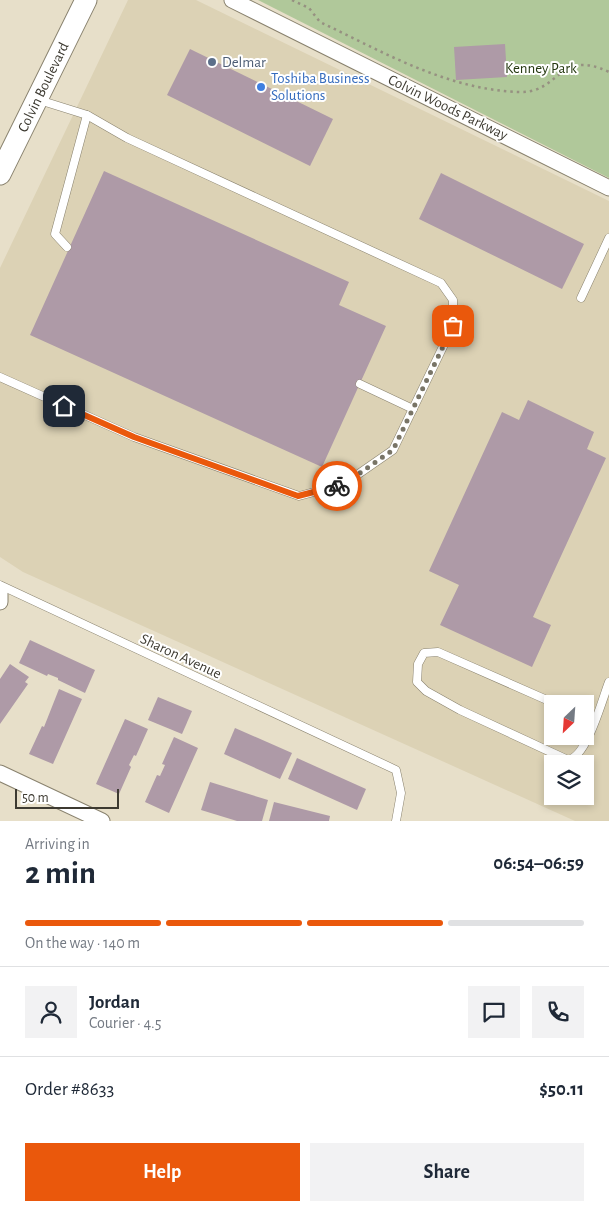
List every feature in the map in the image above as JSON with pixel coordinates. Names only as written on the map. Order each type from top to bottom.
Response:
[{"type":"street","name":"Colvin Boulevard","points":[[0,174],[86,0]]},
{"type":"street","name":"Colvin Woods Parkway","points":[[232,0],[609,188]]},
{"type":"street","points":[[0,590],[0,602]]},
{"type":"street","points":[[0,773],[102,821]]},
{"type":"lane","points":[[0,377],[134,437],[298,496],[344,484],[393,450],[453,326],[453,300],[441,283],[126,138],[87,115],[37,99]]},
{"type":"lane","points":[[67,247],[55,234],[87,115]]},
{"type":"lane","points":[[581,298],[609,238]]},
{"type":"lane","points":[[360,384],[413,409]]},
{"type":"lane","name":"Sharon Avenue","points":[[0,585],[396,770],[401,793],[396,821]]},
{"type":"lane","points":[[544,699],[438,652],[424,653],[418,664],[417,682],[426,691],[460,710],[568,760],[574,759],[585,745]]},
{"type":"lane","points":[[594,720],[609,682]]},
{"type":"path","points":[[292,0],[309,8],[320,22],[426,72],[455,81],[520,92],[536,90],[550,83],[565,69],[583,64],[597,66],[609,72]]},
{"type":"shaded area","points":[[128,0],[196,0],[609,201],[609,821],[575,821],[23,572],[0,557],[0,268]]},
{"type":"green space","name":"Kenney Park","points":[[258,0],[609,0],[609,178]]},
{"type":"building","points":[[505,44],[507,77],[456,80],[454,47]]},
{"type":"building","points":[[190,49],[333,119],[310,166],[167,95]]},
{"type":"building","points":[[104,171],[349,282],[339,305],[386,326],[322,467],[30,335]]},
{"type":"building","points":[[441,173],[584,244],[562,289],[419,219]]},
{"type":"building","points":[[528,400],[594,432],[587,449],[606,458],[533,617],[551,625],[532,667],[440,625],[459,585],[429,571],[502,412],[519,420]]},
{"type":"building","points":[[30,640],[95,670],[85,693],[58,680],[58,678],[48,674],[47,676],[19,663]]},
{"type":"building","points":[[10,664],[29,677],[25,682],[28,684],[0,724],[0,679]]},
{"type":"building","points":[[59,689],[82,699],[53,764],[29,754],[42,726],[44,727]]},
{"type":"building","points":[[158,697],[192,711],[182,734],[148,720]]},
{"type":"building","points":[[125,719],[148,729],[136,756],[134,755],[129,765],[131,767],[119,794],[96,784]]},
{"type":"building","points":[[235,728],[292,753],[280,779],[224,754]]},
{"type":"building","points":[[174,737],[198,748],[169,813],[145,802],[157,775],[160,776],[165,765],[162,764]]},
{"type":"building","points":[[297,758],[366,789],[357,810],[288,779]]},
{"type":"building","points":[[210,782],[268,800],[262,821],[237,821],[201,810]]},
{"type":"building","points":[[274,802],[330,816],[329,821],[269,821]]},
{"type":"way so far","points":[[337,486],[344,484],[393,450],[453,326]]},
{"type":"place","name":"Delmar","points":[[212,62]]},
{"type":"place","name":"Toshiba Business Solutions","points":[[261,87]]},
{"type":"route","points":[[64,406],[134,437],[298,496],[337,486]]}]
